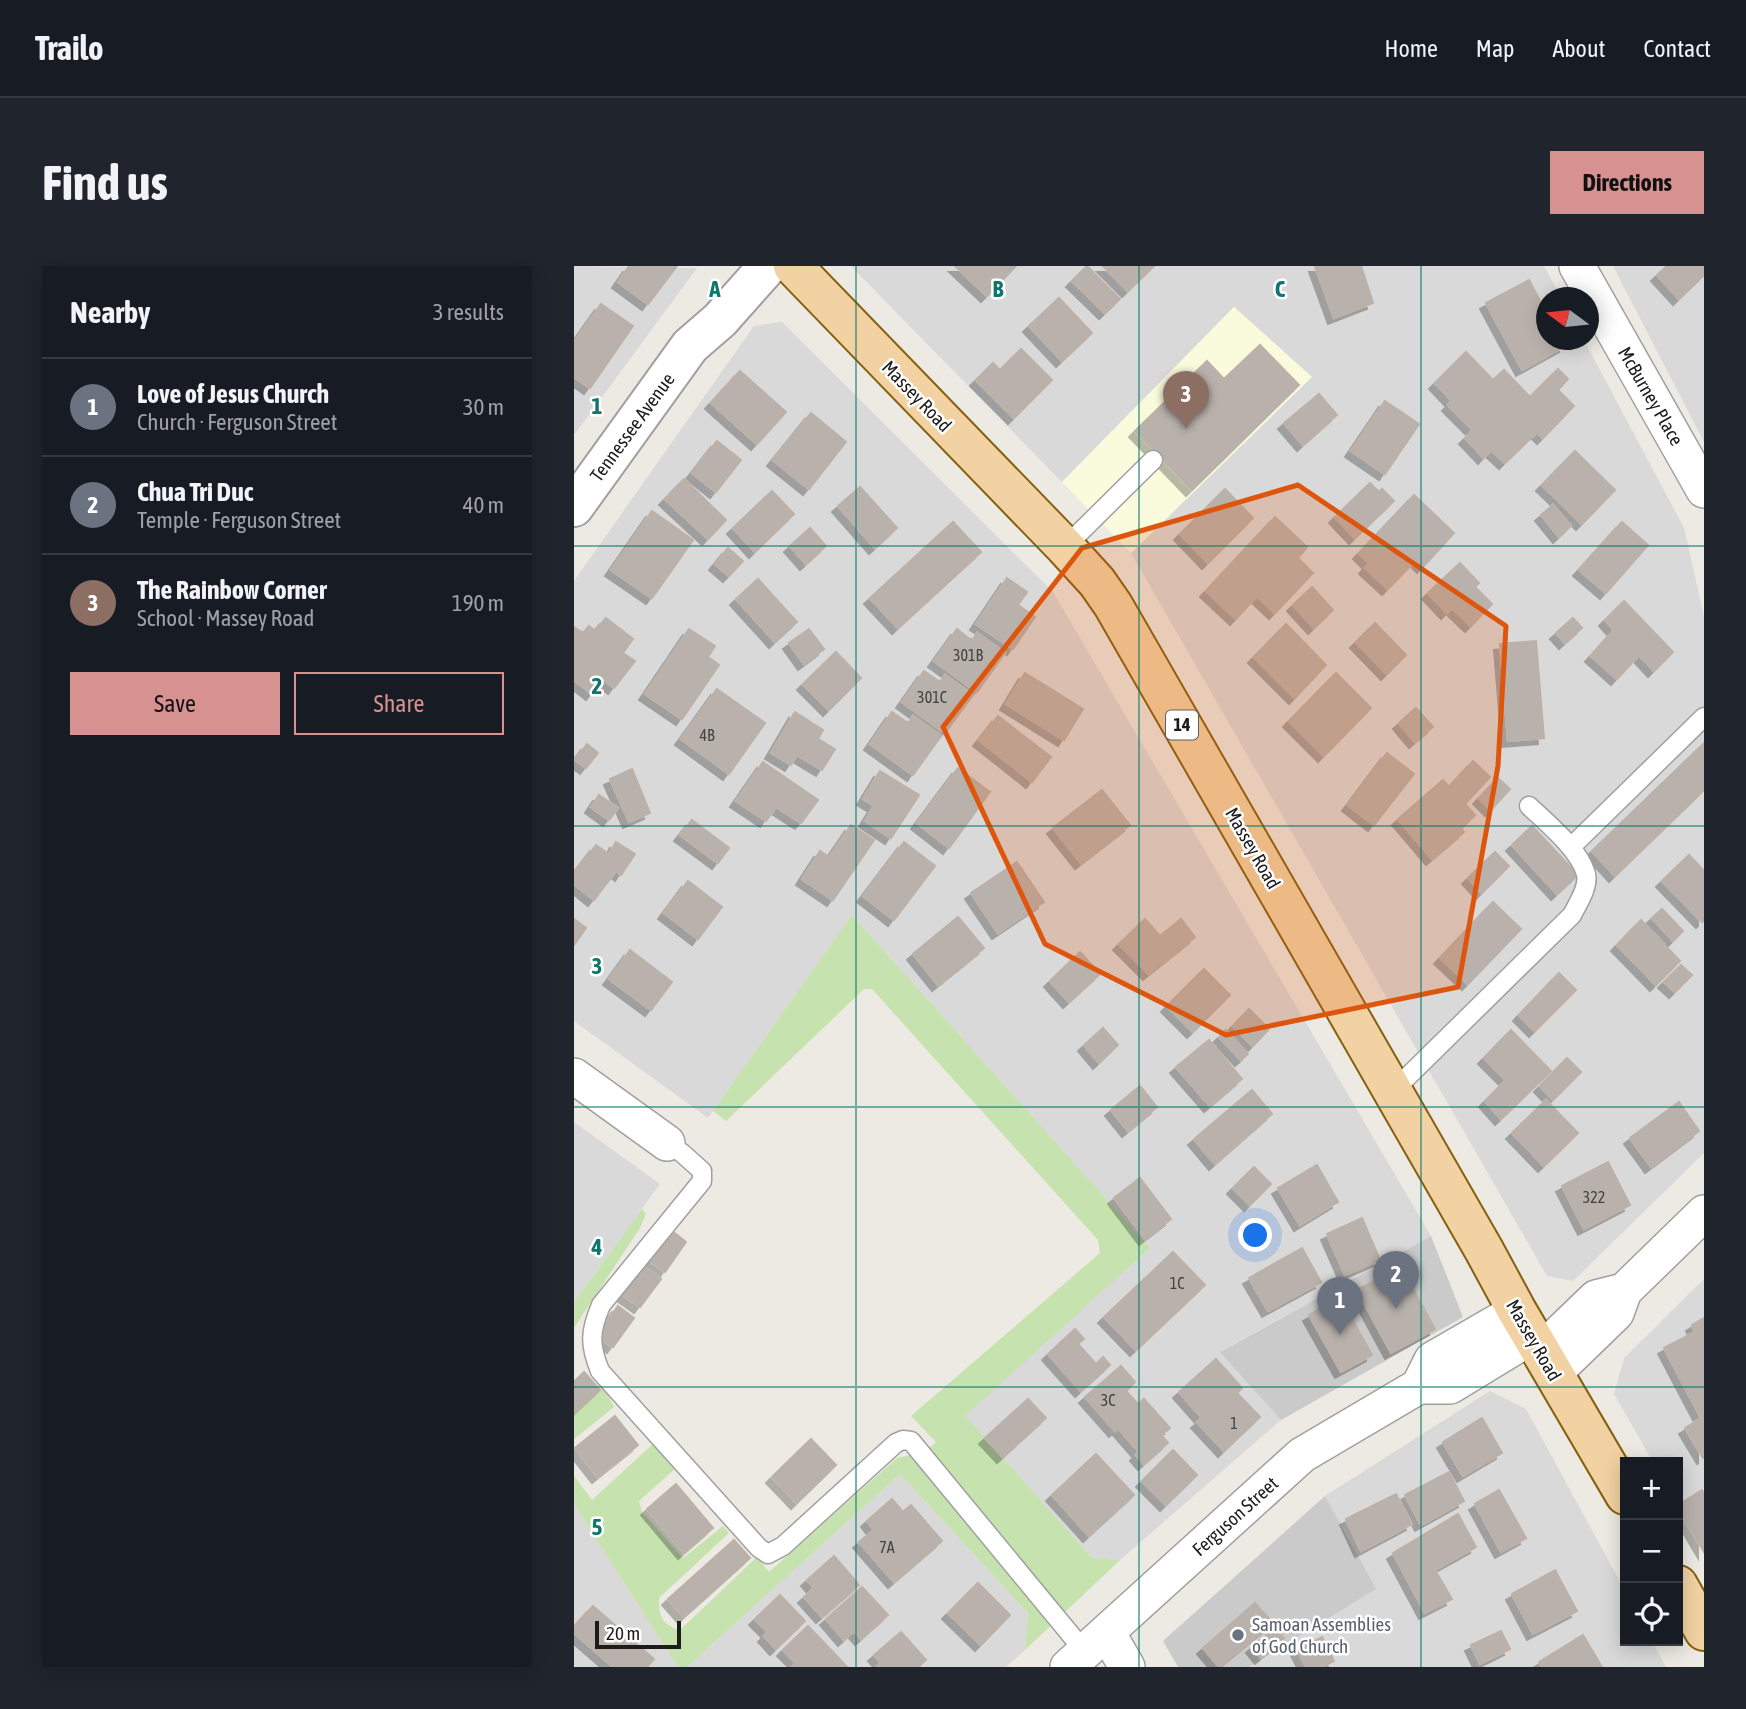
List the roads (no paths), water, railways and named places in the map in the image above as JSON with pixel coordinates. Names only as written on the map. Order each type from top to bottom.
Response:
[{"type":"main road","name":"Massey Road","points":[[793,266],[1065,547],[1097,582],[1113,605],[1620,1486]]},
{"type":"main road","points":[[1683,1595],[1704,1631]]},
{"type":"street","name":"Tennessee Avenue","points":[[690,346],[704,306],[732,266]]},
{"type":"street","name":"Tennessee Avenue","points":[[574,507],[690,346],[720,320],[768,266]]},
{"type":"street","name":"McBurney Place","points":[[1577,266],[1704,490]]},
{"type":"street","points":[[574,1076],[667,1143]]},
{"type":"street","name":"Ferguson Street","points":[[1087,1650],[1302,1455],[1419,1386],[1432,1360],[1536,1343],[1596,1298],[1624,1291],[1704,1213]]},
{"type":"street","points":[[1087,1650],[1127,1667]]},
{"type":"lane","points":[[1065,547],[1153,460]]},
{"type":"lane","points":[[1571,847],[1704,717]]},
{"type":"lane","points":[[1393,1091],[1572,915],[1584,892],[1586,874],[1571,847],[1529,806]]},
{"type":"lane","points":[[667,1143],[696,1164],[702,1171],[702,1181],[601,1304],[593,1323],[591,1345],[600,1371],[759,1548],[768,1554],[783,1546],[896,1443],[911,1441],[1087,1650]]},
{"type":"place","name":"The Rainbow Corner","points":[[1186,429]]},
{"type":"place","name":"Chua Tri Duc","points":[[1396,1309]]},
{"type":"place","name":"Love of Jesus Church","points":[[1340,1335]]},
{"type":"place","name":"Samoan Assemblies of God Church","points":[[1238,1635]]}]
